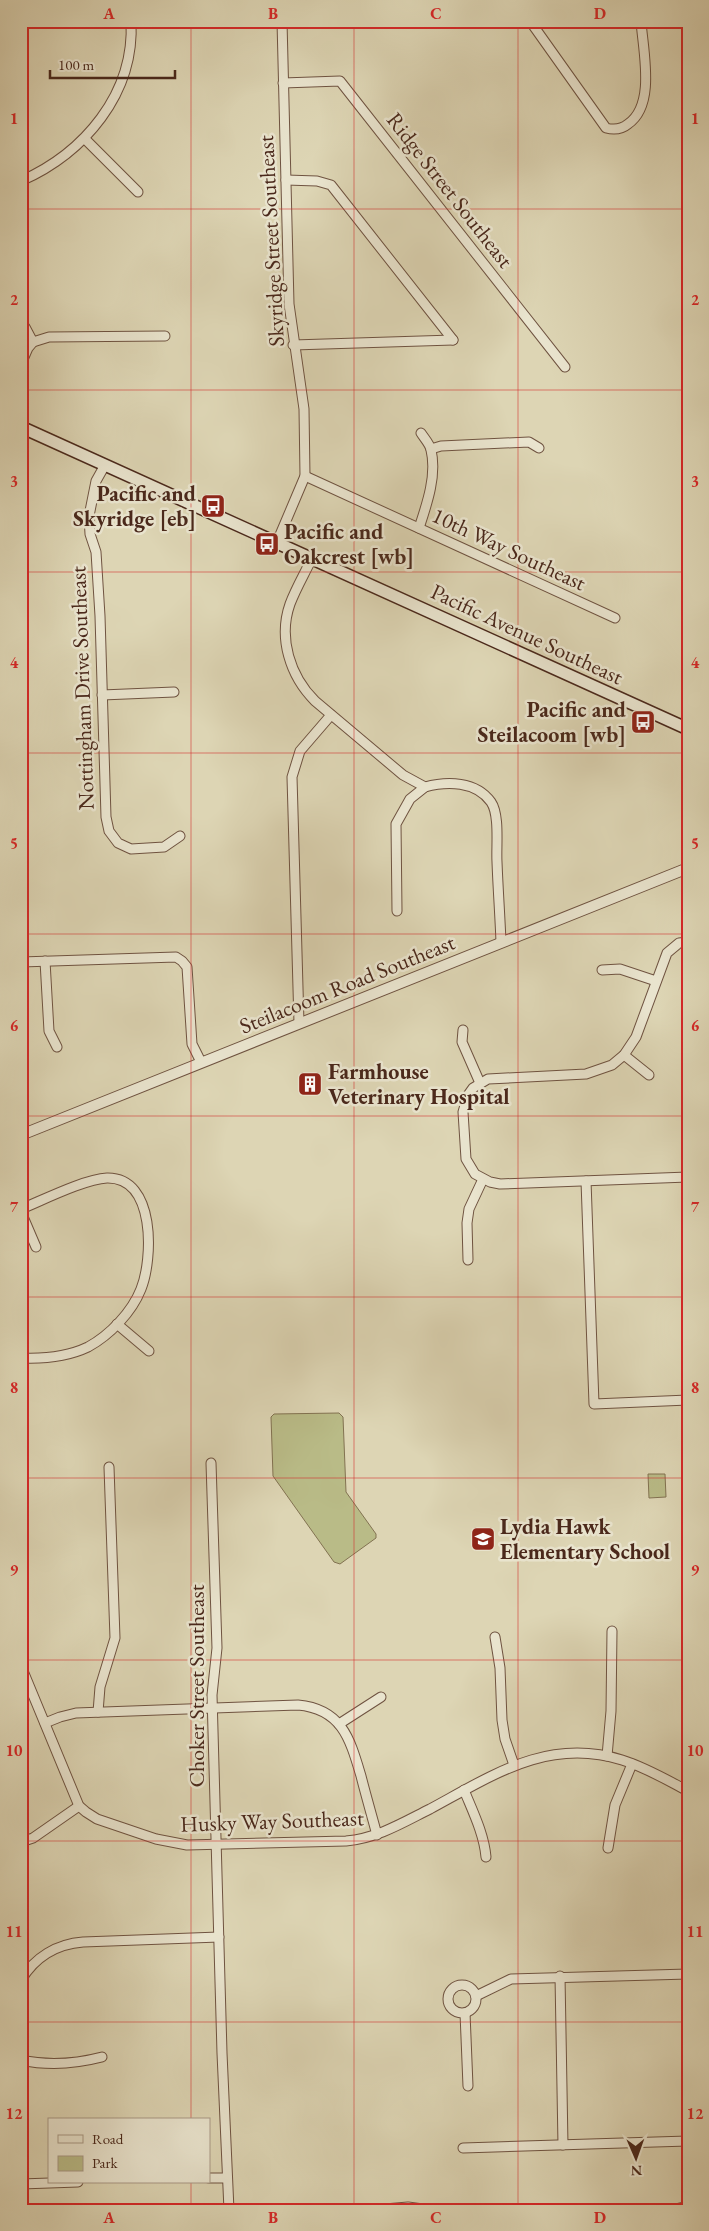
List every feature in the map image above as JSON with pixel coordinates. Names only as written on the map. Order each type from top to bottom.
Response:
[{"type":"main road","name":"Pacific Avenue Southeast","points":[[21,427],[688,729]]},
{"type":"street","points":[[21,181],[55,163],[85,139],[97,125],[122,82],[129,54],[131,21]]},
{"type":"street","name":"Skyridge Street Southeast","points":[[277,542],[305,476],[304,409],[289,304],[282,21]]},
{"type":"street","points":[[530,21],[606,128],[612,130],[626,126],[637,118],[645,100],[641,21]]},
{"type":"street","name":"Ridge Street Southeast","points":[[283,83],[340,81],[564,367]]},
{"type":"street","points":[[85,139],[138,192]]},
{"type":"street","points":[[286,180],[317,181],[331,185],[454,340],[294,345]]},
{"type":"street","points":[[25,327],[33,342]]},
{"type":"street","points":[[21,364],[28,348],[33,342],[49,338],[165,336]]},
{"type":"street","points":[[418,528],[428,500],[431,449],[421,433]]},
{"type":"street","points":[[431,449],[440,446],[530,442],[539,448]]},
{"type":"street","name":"Nottingham Drive Southeast","points":[[105,465],[96,481],[89,516],[90,534],[96,552],[106,817],[109,831],[118,843],[131,849],[140,850],[164,847],[180,836]]},
{"type":"street","name":"10th Way Southeast","points":[[305,476],[615,618]]},
{"type":"street","points":[[312,558],[288,610],[288,654],[298,682],[309,695],[403,774],[425,787]]},
{"type":"street","points":[[102,695],[174,692]]},
{"type":"street","points":[[299,1023],[292,777],[300,751],[332,715]]},
{"type":"street","points":[[397,912],[396,824],[410,799],[425,787],[445,782],[455,783],[483,794],[492,804],[497,830],[501,942]]},
{"type":"street","name":"Steilacoom Road Southeast","points":[[21,1135],[688,868]]},
{"type":"street","points":[[688,942],[679,943],[667,953],[636,1037],[624,1055],[604,1069],[586,1074],[496,1078],[480,1083],[468,1095],[463,1112],[466,1159],[475,1174],[482,1179],[500,1184],[688,1177]]},
{"type":"street","points":[[21,962],[176,958],[182,961],[187,967],[188,975],[192,1044],[201,1062]]},
{"type":"street","points":[[45,961],[48,1024],[57,1047]]},
{"type":"street","points":[[602,970],[620,969],[656,981]]},
{"type":"street","points":[[462,1030],[462,1042],[480,1083]]},
{"type":"street","points":[[624,1055],[649,1076]]},
{"type":"street","points":[[21,1358],[39,1359],[72,1353],[95,1342],[117,1324],[131,1307],[141,1290],[146,1274],[149,1255],[146,1214],[140,1199],[129,1186],[120,1181],[107,1178],[92,1182],[21,1210],[36,1248]]},
{"type":"street","points":[[468,1260],[467,1223],[469,1209],[482,1179]]},
{"type":"street","points":[[586,1181],[594,1404],[688,1400]]},
{"type":"street","points":[[117,1324],[149,1351]]},
{"type":"street","name":"Choker Street Southeast","points":[[211,1463],[217,1648],[213,1682],[213,1708],[226,2178],[229,2210]]},
{"type":"street","points":[[98,1712],[100,1687],[115,1638],[109,1467]]},
{"type":"street","points":[[607,1756],[611,1712],[612,1631]]},
{"type":"street","points":[[495,1637],[500,1668],[502,1720],[505,1739],[514,1764]]},
{"type":"street","points":[[21,1666],[80,1806],[33,1838],[21,1842]]},
{"type":"street","points":[[339,1724],[381,1697]]},
{"type":"street","points":[[45,1723],[68,1714],[98,1712],[306,1706],[321,1711],[339,1724],[352,1746],[377,1835]]},
{"type":"street","name":"Husky Way Southeast","points":[[80,1806],[98,1819],[156,1839],[187,1845],[218,1845],[346,1841],[377,1835],[514,1764],[558,1753],[607,1756],[632,1764],[688,1791]]},
{"type":"street","points":[[608,1848],[615,1805],[632,1764]]},
{"type":"street","points":[[464,1790],[482,1836],[486,1857]]},
{"type":"street","points":[[21,1980],[40,1958],[68,1944],[220,1937]]},
{"type":"street","points":[[476,1996],[512,1979],[560,1976],[688,1974]]},
{"type":"street","points":[[560,1976],[563,2145]]},
{"type":"street","points":[[466,1986],[473,1990],[476,1996],[473,2008],[465,2013],[452,2009],[448,2001],[450,1992],[457,1987],[466,1986]]},
{"type":"street","points":[[465,2013],[468,2086]]},
{"type":"street","points":[[21,2060],[35,2063],[68,2064],[102,2057]]},
{"type":"street","points":[[463,2148],[688,2141]]},
{"type":"street","points":[[210,2178],[226,2178]]},
{"type":"street","points":[[21,2184],[48,2183]]},
{"type":"street","points":[[671,2210],[688,2206]]},
{"type":"street","points":[[374,2210],[408,2207],[430,2210]]},
{"type":"green space","points":[[339,1413],[343,1417],[346,1492],[376,1534],[376,1538],[340,1564],[334,1562],[273,1476],[271,1417],[274,1414]]},
{"type":"green space","points":[[648,1474],[665,1474],[666,1497],[649,1498]]},
{"type":"place","name":"Pacific and Skyridge [eb]","points":[[213,506]]},
{"type":"place","name":"Pacific and Oakcrest [wb]","points":[[267,544]]},
{"type":"place","name":"Pacific and Steilacoom [wb]","points":[[643,722]]},
{"type":"place","name":"Farmhouse Veterinary Hospital","points":[[310,1084]]},
{"type":"place","name":"Lydia Hawk Elementary School","points":[[483,1539]]}]
